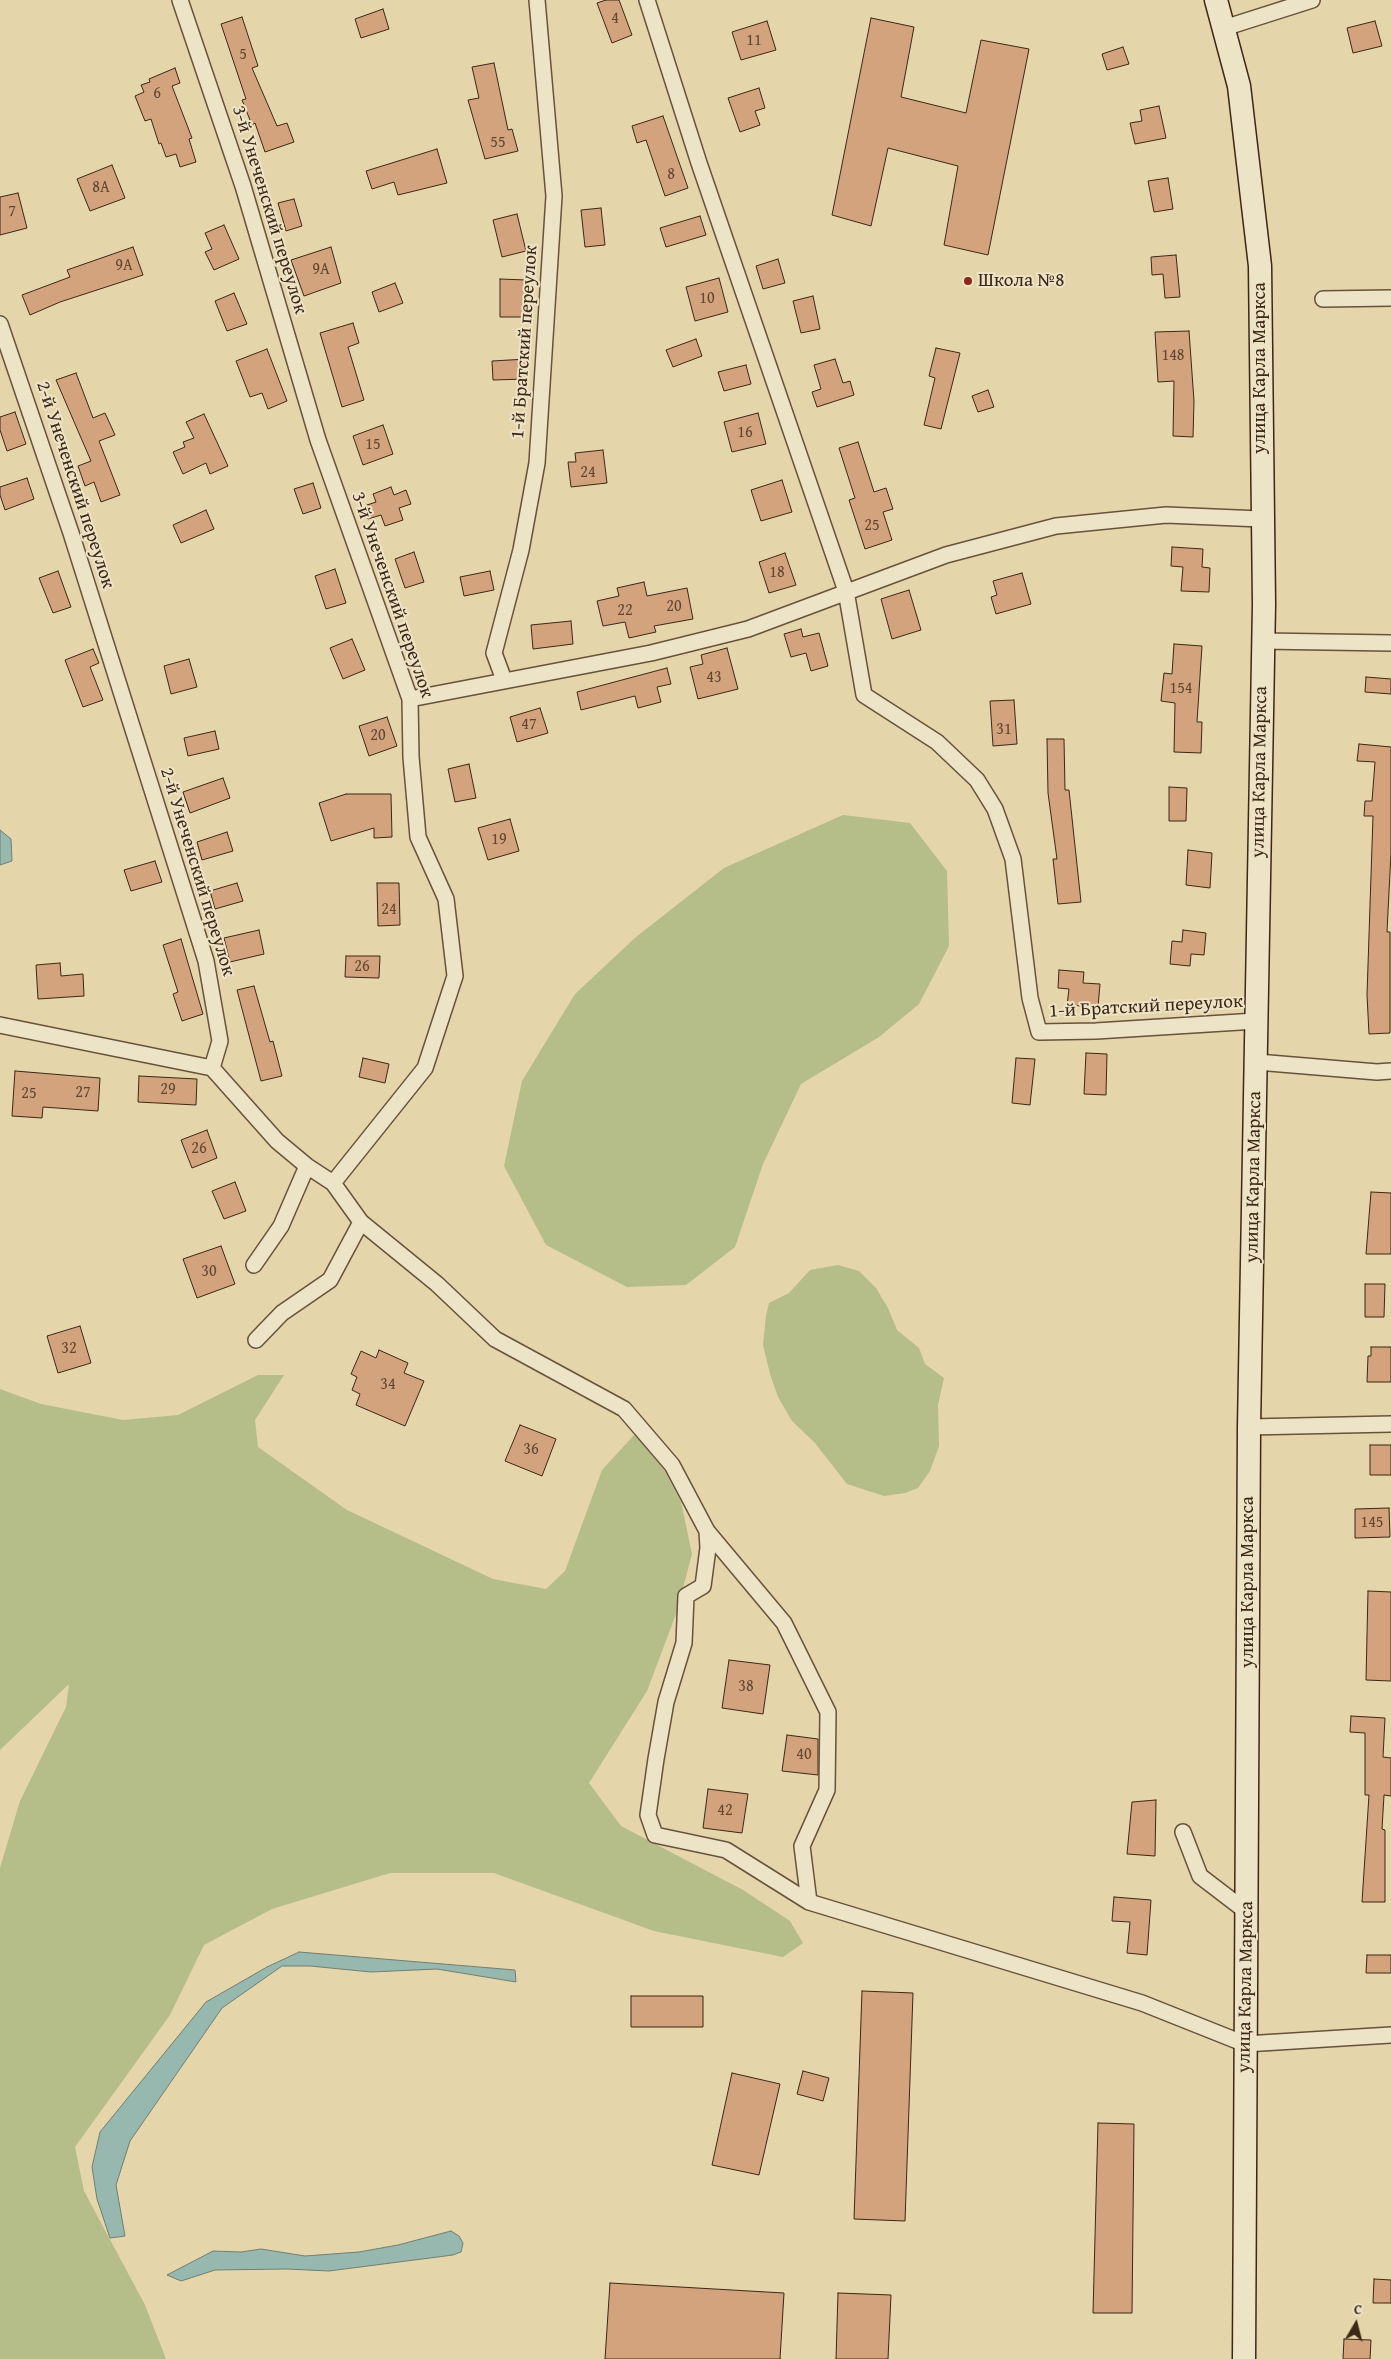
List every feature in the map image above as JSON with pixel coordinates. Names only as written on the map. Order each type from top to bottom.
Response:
[{"type":"main road","name":"улица Карла Маркса","points":[[1216,0],[1239,86],[1260,266],[1261,519],[1264,604],[1249,1427],[1244,2359]]},
{"type":"street","name":"3-й Унеченский переулок","points":[[180,0],[243,186],[318,440],[410,699],[411,757],[418,836],[446,898],[455,976],[425,1068],[333,1183]]},
{"type":"street","name":"1-й Братский переулок","points":[[504,680],[494,653],[521,550],[537,463],[554,196],[537,0]]},
{"type":"street","name":"1-й Братский переулок","points":[[647,0],[702,172],[846,591],[864,696],[937,742],[977,780],[995,809],[1013,859],[1030,998],[1039,1032],[1096,1031],[1256,1022]]},
{"type":"street","points":[[1224,28],[1312,0]]},
{"type":"street","points":[[1323,298],[1391,298]]},
{"type":"street","name":"2-й Унеченский переулок","points":[[0,324],[71,533],[206,962],[220,1040],[212,1068]]},
{"type":"street","points":[[410,699],[651,653],[748,629],[946,555],[1056,526],[1166,515],[1261,519]]},
{"type":"street","points":[[1262,641],[1391,643]]},
{"type":"street","points":[[0,1025],[212,1068],[277,1140],[307,1166],[333,1183],[361,1222],[437,1284],[495,1339],[624,1409],[672,1466],[708,1531],[784,1624],[828,1712],[827,1790],[802,1846],[809,1902]]},
{"type":"street","points":[[1256,1062],[1377,1072],[1391,1071]]},
{"type":"street","points":[[254,1266],[281,1226],[307,1166]]},
{"type":"street","points":[[256,1340],[282,1313],[330,1280],[361,1222]]},
{"type":"street","points":[[1249,1427],[1391,1424]]},
{"type":"street","points":[[708,1531],[708,1548],[703,1586],[686,1596],[684,1643],[666,1702],[648,1815],[655,1835],[726,1850],[809,1902],[1142,2003],[1245,2044],[1391,2035]]},
{"type":"street","points":[[1183,1832],[1200,1876],[1247,1912]]},
{"type":"green space","points":[[843,815],[910,823],[947,871],[949,946],[919,1004],[879,1037],[801,1084],[763,1164],[735,1247],[686,1285],[627,1287],[546,1245],[504,1166],[522,1081],[575,994],[636,937],[724,868]]},
{"type":"green space","points":[[838,1265],[859,1271],[876,1288],[888,1308],[897,1330],[919,1348],[925,1364],[944,1378],[938,1405],[939,1446],[930,1471],[918,1488],[905,1493],[884,1496],[847,1484],[815,1443],[792,1421],[778,1397],[770,1374],[763,1345],[769,1303],[789,1293],[810,1270]]},
{"type":"green space","points":[[258,1375],[284,1375],[255,1420],[258,1447],[347,1510],[493,1579],[546,1589],[565,1571],[602,1470],[635,1434],[655,1453],[681,1502],[692,1554],[676,1614],[647,1691],[589,1783],[621,1826],[743,1890],[790,1921],[803,1943],[783,1957],[654,1931],[494,1873],[390,1873],[272,1909],[204,1945],[170,2015],[75,2147],[84,2191],[145,2305],[166,2359],[0,2359],[0,1868],[20,1801],[66,1707],[69,1684],[0,1750],[0,1389],[41,1404],[123,1420],[178,1415]]},
{"type":"water","points":[[0,830],[11,839],[12,861],[0,865]]},
{"type":"water","points":[[299,1952],[515,1970],[516,1982],[437,1969],[371,1972],[310,1966],[282,1966],[222,2008],[130,2141],[116,2185],[125,2236],[110,2238],[97,2199],[92,2167],[100,2132],[206,2002],[267,1967]]},
{"type":"water","points":[[451,2231],[459,2236],[463,2243],[461,2252],[453,2255],[329,2271],[287,2269],[215,2270],[181,2281],[167,2275],[213,2251],[241,2252],[261,2249],[305,2256],[359,2252],[398,2245]]},
{"type":"building","points":[[606,0],[619,0],[632,35],[612,43],[597,3]]},
{"type":"building","points":[[383,9],[389,29],[361,38],[355,19]]},
{"type":"building","points":[[242,17],[258,66],[252,68],[277,126],[287,123],[294,142],[265,152],[255,123],[252,125],[242,100],[246,99],[221,24]]},
{"type":"building","points":[[871,18],[914,27],[901,97],[966,113],[981,40],[1029,49],[988,255],[944,245],[958,166],[888,148],[871,226],[832,215]]},
{"type":"building","points":[[767,21],[776,50],[741,60],[732,32]]},
{"type":"building","points":[[1375,21],[1382,46],[1353,53],[1347,28]]},
{"type":"building","points":[[1123,47],[1129,64],[1107,70],[1102,54]]},
{"type":"building","points":[[494,63],[508,130],[512,129],[518,151],[485,159],[468,100],[479,98],[472,67]]},
{"type":"building","points":[[175,68],[180,83],[172,86],[192,138],[189,139],[196,162],[180,167],[176,154],[166,157],[161,143],[159,144],[151,119],[145,121],[135,96],[144,92],[141,85],[150,82],[149,79]]},
{"type":"building","points":[[759,88],[765,108],[755,111],[760,125],[740,132],[728,98]]},
{"type":"building","points":[[1159,106],[1166,138],[1135,144],[1130,123],[1142,121],[1140,110]]},
{"type":"building","points":[[663,116],[688,188],[665,196],[646,140],[637,143],[632,126]]},
{"type":"building","points":[[437,149],[447,183],[398,195],[394,182],[372,189],[366,171]]},
{"type":"building","points":[[112,165],[125,198],[90,211],[77,179]]},
{"type":"building","points":[[1168,178],[1173,209],[1154,212],[1148,181]]},
{"type":"building","points":[[18,193],[27,228],[0,235],[0,197]]},
{"type":"building","points":[[294,199],[302,226],[286,231],[278,203]]},
{"type":"building","points":[[601,208],[605,245],[585,247],[581,210]]},
{"type":"building","points":[[517,214],[526,251],[502,257],[493,220]]},
{"type":"building","points":[[700,216],[706,235],[666,247],[660,228]]},
{"type":"building","points":[[224,225],[239,259],[214,270],[205,252],[212,249],[205,233]]},
{"type":"building","points":[[133,247],[143,275],[60,302],[30,315],[22,295],[70,277],[67,270]]},
{"type":"building","points":[[331,247],[341,283],[304,296],[291,260]]},
{"type":"building","points":[[1176,255],[1180,297],[1165,298],[1163,274],[1152,275],[1151,257]]},
{"type":"building","points":[[778,259],[785,283],[763,289],[756,266]]},
{"type":"building","points":[[719,278],[728,312],[695,321],[686,287]]},
{"type":"building","points":[[500,279],[526,280],[526,317],[500,317]]},
{"type":"building","points":[[395,283],[403,303],[379,312],[372,292]]},
{"type":"building","points":[[234,293],[247,324],[227,331],[215,301]]},
{"type":"building","points":[[813,296],[820,329],[801,333],[793,301]]},
{"type":"building","points":[[353,323],[359,343],[348,347],[364,400],[342,407],[320,333]]},
{"type":"building","points":[[1189,331],[1194,401],[1193,437],[1173,436],[1174,381],[1158,382],[1155,332]]},
{"type":"building","points":[[696,339],[702,356],[673,367],[666,350]]},
{"type":"building","points":[[936,348],[960,353],[941,429],[924,425],[935,378],[929,376]]},
{"type":"building","points":[[267,349],[287,401],[268,409],[262,393],[250,397],[236,361]]},
{"type":"building","points":[[527,359],[527,379],[493,380],[492,361]]},
{"type":"building","points":[[835,359],[843,383],[850,381],[854,395],[817,407],[812,392],[821,389],[814,365]]},
{"type":"building","points":[[746,365],[751,384],[724,391],[718,372]]},
{"type":"building","points":[[76,373],[93,418],[105,413],[115,435],[99,441],[120,495],[101,502],[94,482],[85,486],[78,466],[91,461],[56,380]]},
{"type":"building","points":[[988,390],[994,407],[978,412],[972,396]]},
{"type":"building","points":[[15,412],[26,444],[7,451],[0,430],[0,417]]},
{"type":"building","points":[[758,413],[766,444],[732,452],[724,422]]},
{"type":"building","points":[[204,414],[228,466],[210,474],[206,463],[183,474],[173,452],[185,447],[183,442],[194,438],[186,422]]},
{"type":"building","points":[[383,425],[393,454],[363,465],[353,436]]},
{"type":"building","points":[[858,442],[874,492],[886,488],[893,509],[883,512],[892,540],[865,549],[849,500],[855,498],[839,448]]},
{"type":"building","points":[[603,450],[607,483],[571,487],[568,462],[576,462],[575,453]]},
{"type":"building","points":[[27,478],[34,499],[5,510],[0,495],[0,487]]},
{"type":"building","points":[[782,480],[792,512],[761,521],[751,490]]},
{"type":"building","points":[[313,483],[321,508],[303,514],[294,489]]},
{"type":"building","points":[[391,487],[394,495],[406,490],[411,504],[399,508],[403,520],[385,526],[381,515],[368,519],[364,506],[376,502],[373,494]]},
{"type":"building","points":[[206,510],[214,529],[181,543],[173,525]]},
{"type":"building","points":[[1172,547],[1203,549],[1202,567],[1210,568],[1209,592],[1181,591],[1183,567],[1171,566]]},
{"type":"building","points":[[414,552],[424,582],[405,588],[395,559]]},
{"type":"building","points":[[785,553],[796,585],[769,593],[759,562]]},
{"type":"building","points":[[335,569],[346,603],[326,609],[315,576]]},
{"type":"building","points":[[58,571],[71,607],[53,613],[39,578]]},
{"type":"building","points":[[490,571],[494,590],[464,596],[460,577]]},
{"type":"building","points":[[1022,573],[1031,604],[996,614],[991,597],[997,595],[993,581]]},
{"type":"building","points":[[644,582],[647,596],[687,588],[693,619],[654,626],[656,632],[629,638],[625,622],[603,626],[597,601],[619,596],[617,588]]},
{"type":"building","points":[[909,590],[921,630],[892,639],[881,599]]},
{"type":"building","points":[[571,621],[573,644],[533,649],[531,625]]},
{"type":"building","points":[[801,629],[803,637],[819,633],[828,666],[811,671],[806,653],[791,657],[784,634]]},
{"type":"building","points":[[352,639],[365,670],[343,679],[330,648]]},
{"type":"building","points":[[1174,644],[1202,646],[1197,722],[1202,722],[1201,753],[1174,752],[1175,703],[1161,701],[1164,673],[1172,674]]},
{"type":"building","points":[[727,648],[738,689],[698,699],[690,667],[703,664],[701,655]]},
{"type":"building","points":[[93,649],[99,663],[90,667],[103,700],[83,707],[65,660]]},
{"type":"building","points":[[189,659],[197,687],[171,694],[164,666]]},
{"type":"building","points":[[667,668],[671,684],[657,687],[661,702],[638,708],[635,696],[581,710],[577,692]]},
{"type":"building","points":[[1366,677],[1391,679],[1391,694],[1365,692]]},
{"type":"building","points":[[1014,700],[1017,744],[993,746],[990,701]]},
{"type":"building","points":[[540,708],[548,733],[517,742],[510,717]]},
{"type":"building","points":[[387,717],[397,746],[369,756],[359,726]]},
{"type":"building","points":[[215,731],[219,749],[188,756],[184,738]]},
{"type":"building","points":[[1047,739],[1064,739],[1065,790],[1069,790],[1081,902],[1058,904],[1053,859],[1057,859],[1048,793]]},
{"type":"building","points":[[1359,744],[1391,747],[1391,852],[1387,932],[1390,932],[1390,1033],[1369,1034],[1367,995],[1373,816],[1364,816],[1365,801],[1372,801],[1375,762],[1357,761]]},
{"type":"building","points":[[469,764],[476,798],[455,802],[448,769]]},
{"type":"building","points":[[223,778],[230,798],[190,813],[183,792]]},
{"type":"building","points":[[1169,787],[1187,788],[1186,821],[1169,821]]},
{"type":"building","points":[[346,794],[391,794],[392,837],[374,838],[374,828],[331,841],[319,803]]},
{"type":"building","points":[[510,819],[519,851],[488,860],[478,828]]},
{"type":"building","points":[[227,832],[233,851],[202,860],[197,842]]},
{"type":"building","points":[[1188,850],[1212,853],[1210,888],[1186,885]]},
{"type":"building","points":[[155,861],[162,882],[131,891],[124,870]]},
{"type":"building","points":[[237,883],[243,901],[215,909],[210,891]]},
{"type":"building","points":[[377,883],[399,883],[400,925],[378,926]]},
{"type":"building","points":[[259,930],[264,954],[230,962],[224,938]]},
{"type":"building","points":[[1183,930],[1206,933],[1204,955],[1191,954],[1190,966],[1170,964],[1172,941],[1182,942]]},
{"type":"building","points":[[181,939],[203,1014],[182,1021],[173,994],[178,992],[163,945]]},
{"type":"building","points":[[346,956],[380,956],[379,978],[345,977]]},
{"type":"building","points":[[60,963],[61,976],[83,974],[84,996],[38,999],[36,965]]},
{"type":"building","points":[[1059,970],[1084,972],[1083,983],[1100,984],[1098,1007],[1067,1005],[1069,989],[1058,988]]},
{"type":"building","points":[[254,986],[270,1042],[273,1041],[282,1076],[261,1081],[237,990]]},
{"type":"building","points":[[1086,1053],[1107,1054],[1106,1095],[1084,1094]]},
{"type":"building","points":[[363,1058],[389,1064],[385,1083],[359,1077]]},
{"type":"building","points":[[1016,1058],[1035,1059],[1030,1105],[1012,1103]]},
{"type":"building","points":[[15,1071],[100,1078],[98,1111],[43,1107],[42,1118],[12,1116]]},
{"type":"building","points":[[139,1076],[197,1079],[196,1105],[138,1102]]},
{"type":"building","points":[[207,1130],[217,1158],[192,1168],[181,1140]]},
{"type":"building","points":[[235,1182],[246,1211],[224,1219],[212,1191]]},
{"type":"building","points":[[1371,1192],[1391,1193],[1391,1254],[1366,1254]]},
{"type":"building","points":[[221,1246],[235,1284],[197,1298],[183,1259]]},
{"type":"building","points":[[1365,1284],[1385,1284],[1384,1317],[1365,1317]]},
{"type":"building","points":[[80,1326],[91,1363],[58,1373],[47,1336]]},
{"type":"building","points":[[1371,1347],[1391,1347],[1391,1382],[1367,1382],[1368,1356],[1371,1356]]},
{"type":"building","points":[[379,1350],[408,1363],[404,1373],[424,1381],[405,1426],[356,1405],[360,1394],[352,1390],[357,1377],[351,1374],[361,1351],[376,1358]]},
{"type":"building","points":[[520,1425],[556,1439],[542,1476],[505,1461]]},
{"type":"building","points":[[1370,1445],[1391,1445],[1391,1475],[1370,1475]]},
{"type":"building","points":[[1389,1508],[1390,1537],[1355,1538],[1355,1509]]},
{"type":"building","points":[[1368,1591],[1391,1592],[1391,1681],[1366,1680]]},
{"type":"building","points":[[729,1660],[770,1665],[763,1714],[722,1708]]},
{"type":"building","points":[[1351,1716],[1385,1718],[1383,1757],[1391,1758],[1391,1796],[1384,1795],[1382,1829],[1385,1830],[1385,1902],[1362,1902],[1369,1795],[1365,1795],[1365,1733],[1350,1732]]},
{"type":"building","points":[[787,1735],[818,1739],[818,1775],[782,1771]]},
{"type":"building","points":[[708,1789],[748,1794],[742,1833],[703,1828]]},
{"type":"building","points":[[1156,1800],[1155,1856],[1127,1854],[1132,1802]]},
{"type":"building","points":[[1114,1897],[1151,1900],[1147,1955],[1127,1953],[1130,1922],[1112,1921]]},
{"type":"building","points":[[1367,1955],[1391,1955],[1391,1973],[1366,1973]]},
{"type":"building","points":[[862,1991],[913,1993],[905,2221],[854,2219]]},
{"type":"building","points":[[631,1996],[703,1996],[703,2027],[631,2027]]},
{"type":"building","points":[[803,2071],[829,2078],[823,2101],[797,2094]]},
{"type":"building","points":[[732,2073],[780,2084],[759,2175],[712,2165]]},
{"type":"building","points":[[1098,2123],[1134,2124],[1132,2313],[1093,2313]]},
{"type":"building","points":[[1374,2279],[1391,2280],[1391,2303],[1373,2303]]},
{"type":"building","points":[[610,2283],[784,2293],[780,2359],[605,2359]]},
{"type":"building","points":[[838,2293],[891,2295],[888,2359],[836,2359]]},
{"type":"building","points":[[1344,2339],[1371,2340],[1370,2359],[1343,2359]]},
{"type":"place","name":"Школа №8","points":[[968,281]]}]
